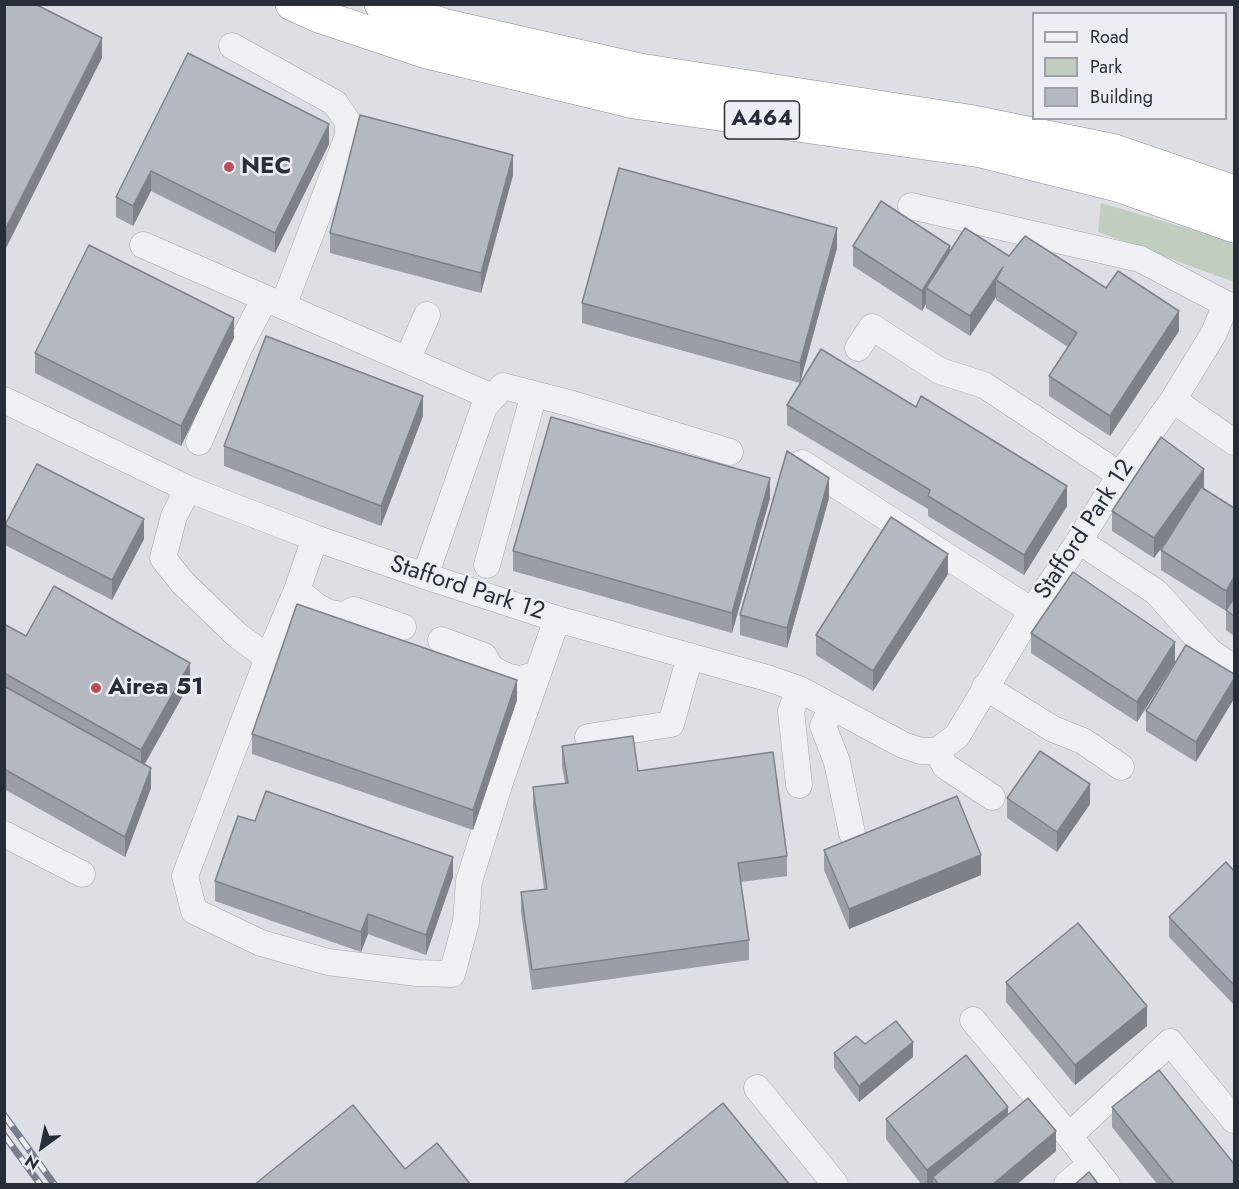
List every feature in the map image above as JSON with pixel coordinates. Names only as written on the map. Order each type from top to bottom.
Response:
[{"type":"highway","name":"A464","points":[[292,4],[319,16],[427,52],[623,99],[981,151],[1117,185],[1234,226]]},
{"type":"highway","name":"A464","points":[[381,4],[443,25],[640,70],[968,121],[1115,151],[1234,192]]},
{"type":"street","points":[[199,441],[239,348],[274,302],[348,136],[348,122],[334,103],[232,46]]},
{"type":"street","points":[[911,206],[1140,259],[1230,305]]},
{"type":"street","points":[[143,245],[492,397]]},
{"type":"street","name":"Stafford Park 12","points":[[4,400],[188,489],[315,538],[557,619],[767,678],[799,689],[903,745],[921,752],[937,751],[957,736],[1032,611],[1120,475],[1173,400],[1230,305]]},
{"type":"street","points":[[408,360],[427,315]]},
{"type":"street","points":[[858,348],[872,327],[940,371],[984,385],[1120,475]]},
{"type":"street","points":[[425,576],[484,407],[503,386],[569,403],[730,452]]},
{"type":"street","points":[[487,565],[534,394]]},
{"type":"street","points":[[1173,400],[1234,442]]},
{"type":"street","points":[[802,463],[1032,611]]},
{"type":"street","points":[[188,489],[174,516],[163,558],[182,582],[229,627],[268,658]]},
{"type":"street","points":[[315,538],[297,590],[268,658],[185,876],[194,911],[261,943],[328,962],[417,973],[452,974],[466,922],[469,882],[500,782],[557,619]]},
{"type":"street","points":[[1079,541],[1156,592],[1210,652],[1234,668]]},
{"type":"street","points":[[297,590],[316,606],[329,613],[345,615],[354,610],[403,627]]},
{"type":"street","points":[[441,640],[484,656],[490,667],[509,677],[520,679],[538,674]]},
{"type":"street","points":[[588,737],[671,724],[690,656]]},
{"type":"street","points":[[985,687],[1053,729],[1083,741],[1121,767]]},
{"type":"street","points":[[799,689],[791,711],[799,785]]},
{"type":"street","points":[[832,707],[823,726],[837,762],[852,833]]},
{"type":"street","points":[[937,751],[945,766],[992,797]]},
{"type":"street","points":[[4,834],[82,874]]},
{"type":"street","points":[[973,1020],[1107,1185]]},
{"type":"street","points":[[1069,1136],[1170,1042],[1229,1103]]},
{"type":"street","points":[[757,1088],[836,1185]]},
{"type":"street","points":[[1066,1185],[1091,1164]]},
{"type":"green space","points":[[1101,203],[1234,242],[1234,282],[1098,232]]},
{"type":"building","points":[[4,4],[35,4],[102,38],[4,232]]},
{"type":"building","name":"NEC","points":[[188,53],[329,124],[275,233],[151,171],[133,206],[116,197]]},
{"type":"building","points":[[360,115],[513,155],[481,273],[330,233]]},
{"type":"building","points":[[619,168],[837,228],[800,363],[582,303]]},
{"type":"building","points":[[881,201],[950,246],[922,291],[853,246]]},
{"type":"building","points":[[965,228],[1009,256],[1025,236],[1106,288],[1118,271],[1179,311],[1110,416],[1049,376],[1077,333],[996,280],[1003,267],[970,316],[926,288]]},
{"type":"building","points":[[89,245],[234,318],[181,426],[35,353]]},
{"type":"building","points":[[266,336],[423,396],[381,506],[224,446]]},
{"type":"building","points":[[821,349],[916,407],[921,396],[1067,486],[1024,555],[928,496],[930,490],[787,405]]},
{"type":"building","points":[[551,417],[770,478],[732,613],[513,551]]},
{"type":"building","points":[[1161,437],[1204,469],[1154,538],[1112,511]]},
{"type":"building","points":[[787,451],[829,478],[787,628],[740,615]]},
{"type":"building","points":[[37,464],[144,519],[112,580],[5,525]]},
{"type":"building","points":[[1201,487],[1234,508],[1234,577],[1226,591],[1161,550]]},
{"type":"building","points":[[891,517],[948,554],[873,671],[816,635]]},
{"type":"building","points":[[1073,572],[1175,642],[1137,702],[1031,633]]},
{"type":"building","name":"Airea 51","points":[[54,586],[190,663],[141,750],[4,673],[4,624],[26,636]]},
{"type":"building","points":[[1234,598],[1234,616],[1226,610]]},
{"type":"building","points":[[297,604],[517,680],[473,810],[252,734]]},
{"type":"building","points":[[1186,645],[1234,674],[1234,679],[1196,742],[1146,711]]},
{"type":"building","points":[[4,686],[151,768],[125,837],[4,769]]},
{"type":"building","points":[[633,736],[638,771],[773,752],[787,856],[738,863],[749,940],[532,970],[521,892],[547,889],[533,787],[568,783],[562,746]]},
{"type":"building","points":[[1040,751],[1090,784],[1057,832],[1007,798]]},
{"type":"building","points":[[266,791],[453,857],[426,935],[368,914],[361,932],[215,881],[238,816],[255,821]]},
{"type":"building","points":[[957,796],[981,855],[849,909],[824,850]]},
{"type":"building","points":[[1226,862],[1234,871],[1234,985],[1169,917]]},
{"type":"building","points":[[1078,923],[1147,1006],[1075,1065],[1006,982]]},
{"type":"building","points":[[896,1021],[913,1042],[859,1086],[834,1053],[856,1036],[865,1044]]},
{"type":"building","points":[[966,1055],[1008,1107],[927,1170],[886,1119]]},
{"type":"building","points":[[1159,1070],[1234,1164],[1234,1185],[1175,1185],[1112,1107]]},
{"type":"building","points":[[1028,1098],[1056,1131],[992,1185],[939,1185],[933,1177]]},
{"type":"building","points":[[723,1103],[790,1185],[622,1185]]},
{"type":"building","points":[[353,1105],[405,1169],[437,1143],[471,1185],[254,1185]]},
{"type":"building","points":[[1089,1172],[1099,1185],[1074,1185]]},
{"type":"railway","points":[[4,1115],[54,1184]]},
{"type":"railway","points":[[4,1135],[40,1184]]},
{"type":"place","name":"NEC","points":[[229,167]]},
{"type":"place","name":"Airea 51","points":[[96,688]]}]
